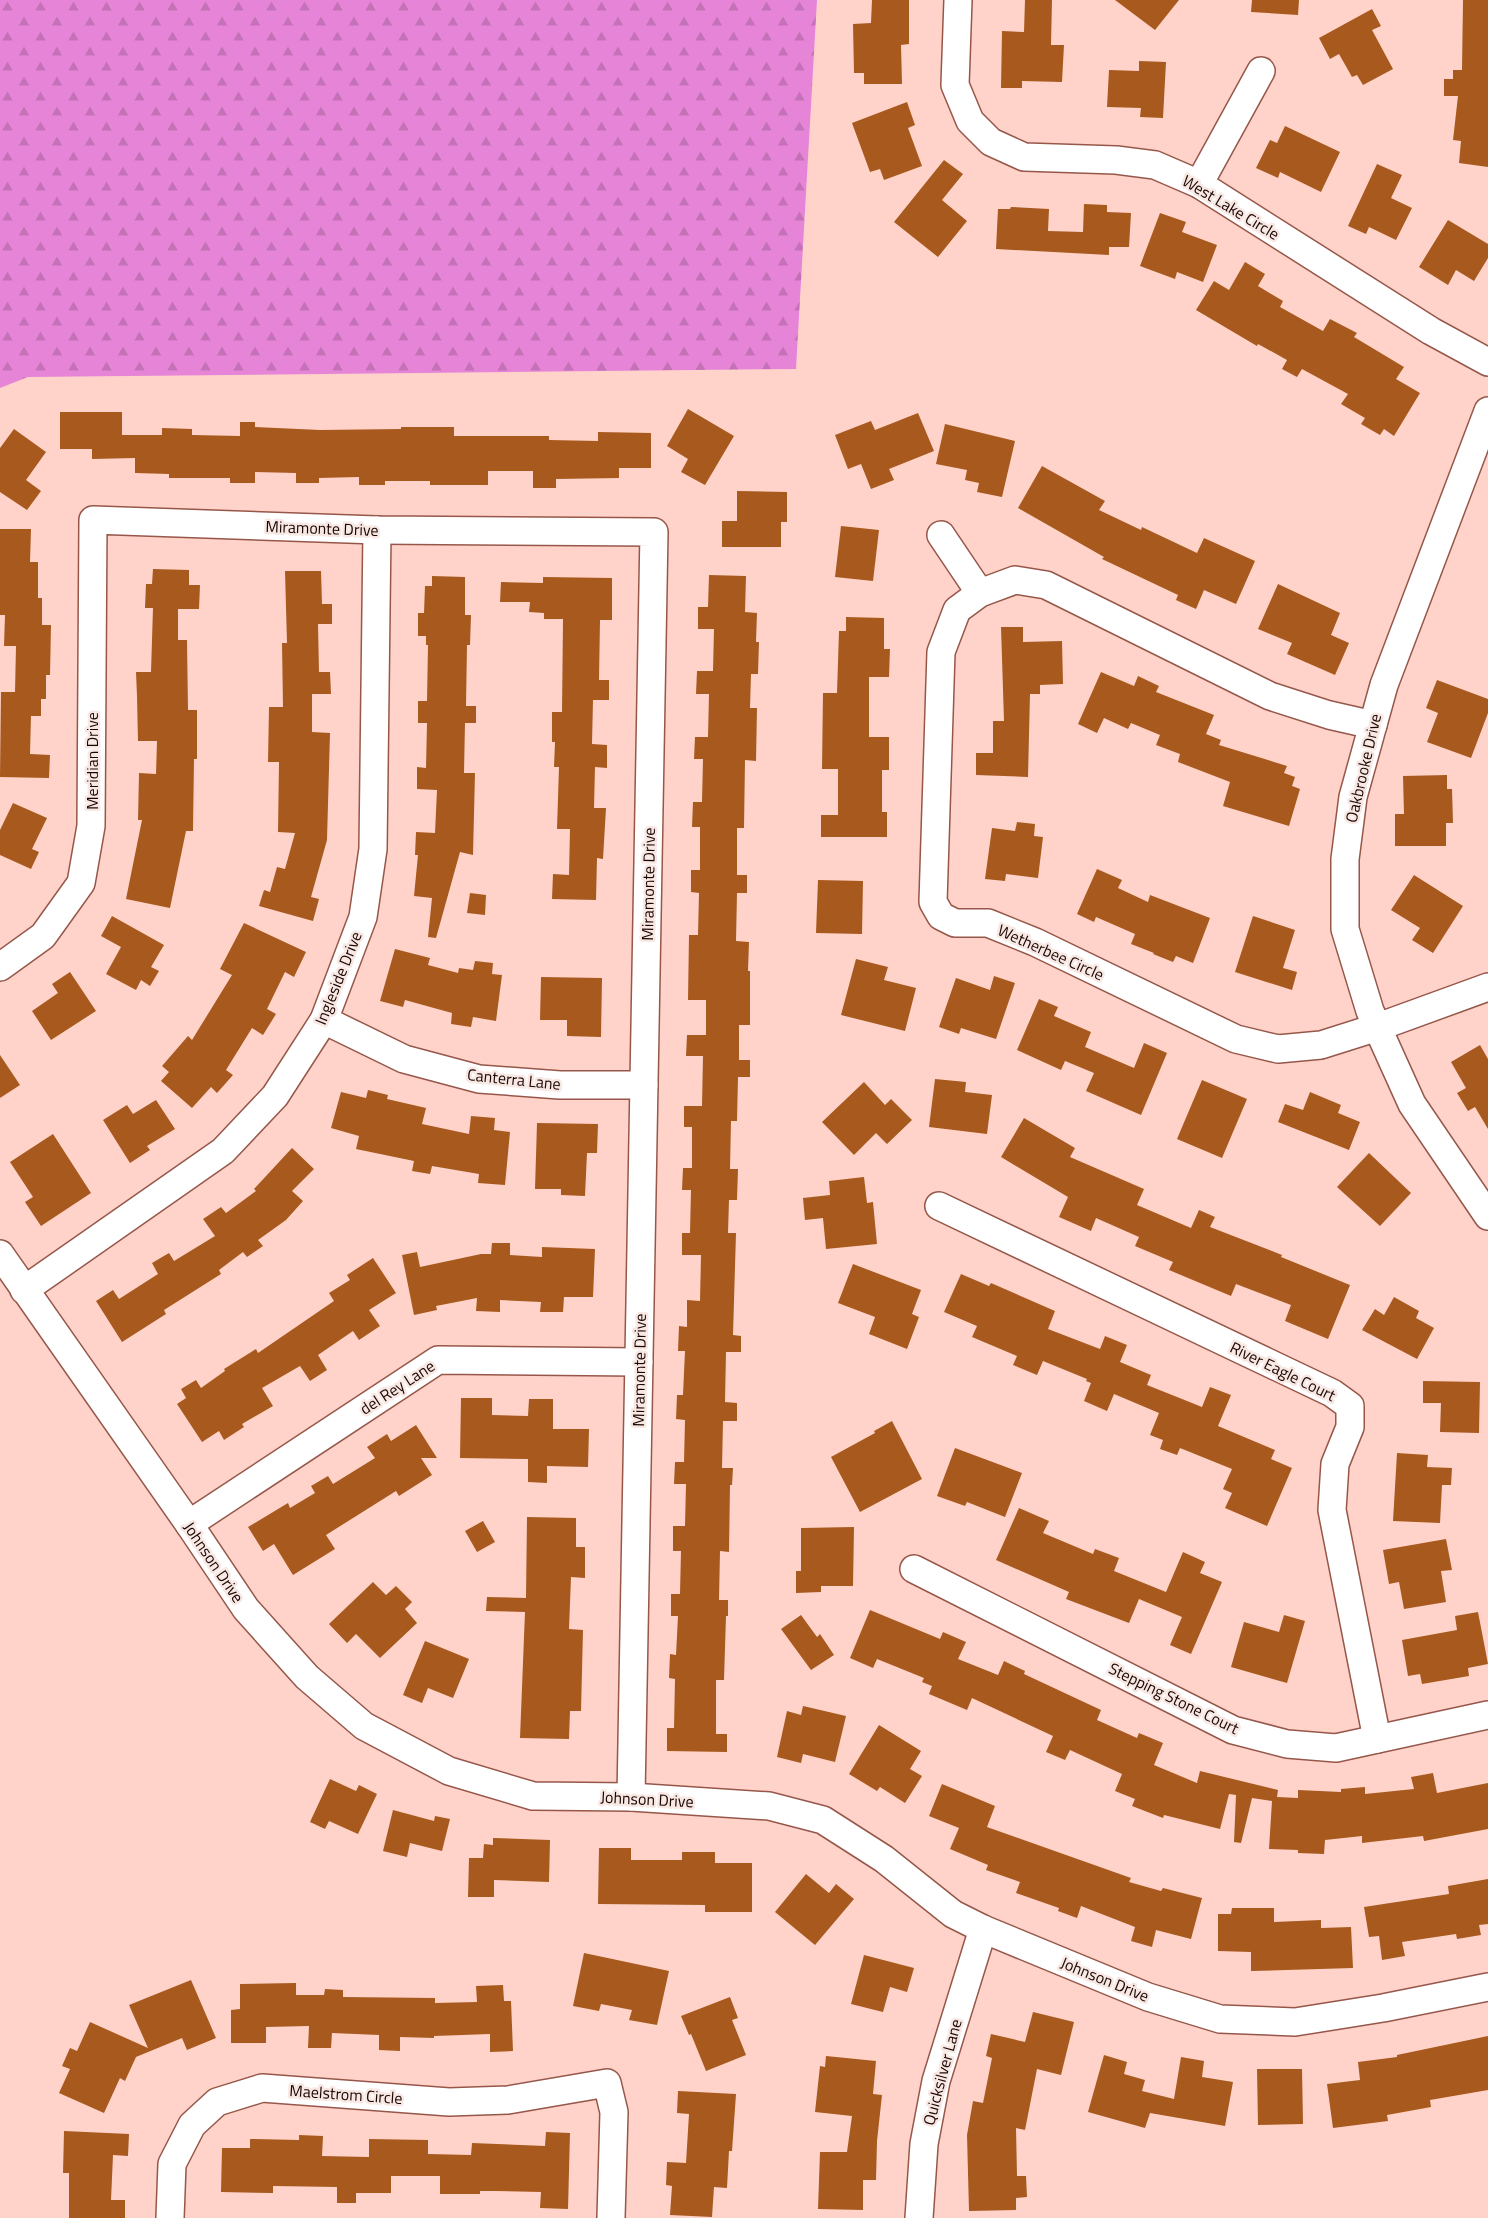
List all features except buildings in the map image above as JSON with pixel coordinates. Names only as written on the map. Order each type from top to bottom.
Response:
[{"type":"street","name":"West Lake Circle","points":[[958,0],[955,85],[970,121],[991,142],[1024,157],[1116,160],[1155,165],[1199,184],[1431,332],[1488,362]]},
{"type":"street","points":[[1199,184],[1261,71]]},
{"type":"street","name":"Oakbrooke Drive","points":[[1488,411],[1384,684],[1352,807],[1345,859],[1345,929],[1370,1011],[1413,1104],[1488,1216]]},
{"type":"street","name":"Miramonte Drive","points":[[93,520],[377,530],[654,532],[631,1797]]},
{"type":"street","name":"Meridian Drive","points":[[0,967],[43,936],[81,883],[91,826],[93,520]]},
{"type":"street","name":"Ingleside Drive","points":[[24,1290],[223,1151],[275,1096],[324,1020],[363,917],[374,849],[377,530]]},
{"type":"street","points":[[940,535],[980,593]]},
{"type":"street","name":"Wetherbee Circle","points":[[1373,725],[1329,716],[1270,696],[1046,585],[1015,580],[980,593],[957,610],[940,652],[933,902],[940,916],[955,924],[988,924],[1035,942],[1236,1039],[1278,1049],[1321,1045],[1488,987]]},
{"type":"street","name":"Canterra Lane","points":[[324,1020],[404,1059],[479,1079],[560,1084],[644,1085]]},
{"type":"street","name":"River Eagle Court","points":[[939,1206],[1321,1388],[1350,1406],[1350,1427],[1335,1464],[1332,1510],[1377,1739]]},
{"type":"street","name":"Johnson Drive","points":[[0,1254],[189,1524],[246,1610],[307,1677],[364,1726],[449,1772],[533,1796],[631,1797],[769,1806],[823,1820],[884,1859],[953,1914],[983,1929],[1148,1997],[1220,2019],[1295,2022],[1383,2008],[1488,1987]]},
{"type":"street","name":"del Rey Lane","points":[[189,1524],[438,1360],[639,1362]]},
{"type":"street","name":"Stepping Stone Court","points":[[914,1569],[1233,1730],[1287,1744],[1336,1748],[1488,1715]]},
{"type":"street","name":"Quicksilver Lane","points":[[919,2218],[924,2144],[936,2081],[983,1929]]},
{"type":"street","name":"Maelstrom Circle","points":[[171,2218],[172,2164],[192,2125],[217,2102],[262,2088],[449,2102],[508,2100],[607,2083],[614,2112],[611,2218]]},
{"type":"green space","points":[[0,0],[817,0],[796,369],[28,377],[0,388]]}]
